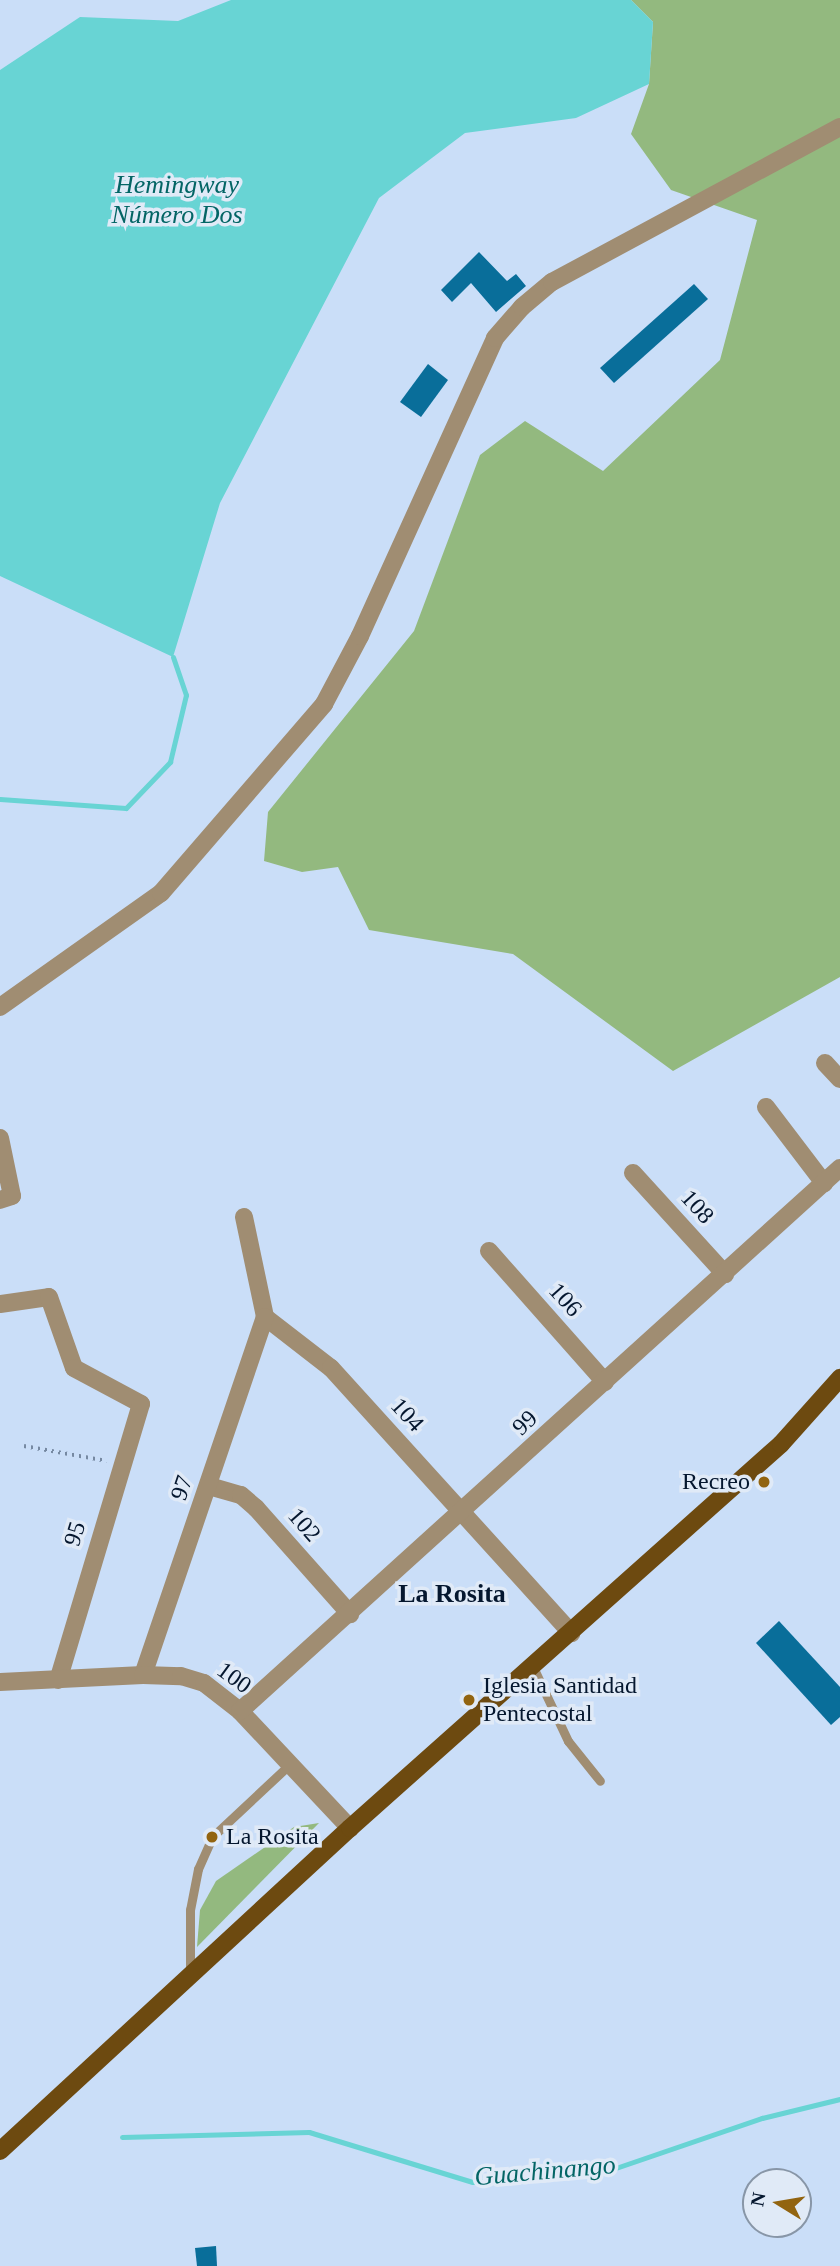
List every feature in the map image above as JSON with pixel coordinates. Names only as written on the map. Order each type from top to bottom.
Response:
[{"type":"main road","points":[[0,2151],[350,1828],[781,1444],[840,1378]]},
{"type":"street","points":[[0,1007],[161,893],[324,704],[360,636],[495,338],[522,307],[552,282],[840,127]]},
{"type":"street","points":[[825,1062],[840,1079]]},
{"type":"street","points":[[766,1107],[824,1183]]},
{"type":"street","points":[[0,1138],[12,1196],[0,1200]]},
{"type":"street","name":"99","points":[[240,1711],[463,1513],[840,1168]]},
{"type":"street","name":"108","points":[[633,1173],[725,1274]]},
{"type":"street","points":[[244,1217],[265,1317]]},
{"type":"street","name":"106","points":[[489,1251],[605,1382]]},
{"type":"street","name":"95","points":[[0,1304],[49,1297],[74,1368],[141,1404],[58,1680]]},
{"type":"street","name":"97","points":[[144,1675],[265,1317]]},
{"type":"street","name":"104","points":[[265,1317],[331,1368],[571,1633]]},
{"type":"street","name":"102","points":[[209,1486],[241,1495],[256,1508],[349,1614]]},
{"type":"street","name":"100","points":[[0,1682],[144,1675],[181,1676],[204,1683],[240,1711],[288,1766],[350,1828]]},
{"type":"lane","points":[[533,1667],[568,1741],[600,1781]]},
{"type":"lane","points":[[190,1978],[190,1910],[198,1869],[212,1837],[288,1766]]},
{"type":"path","points":[[24,1446],[122,1464]]},
{"type":"shaded area","points":[[631,0],[840,0],[840,977],[673,1071],[513,954],[369,930],[338,867],[302,872],[264,861],[268,812],[414,631],[480,455],[525,421],[603,471],[720,360],[757,220],[671,190],[631,134],[649,84],[653,22]]},
{"type":"shaded area","points":[[319,1823],[197,1947],[200,1910],[216,1881],[294,1827]]},
{"type":"water","name":"Hemingway Número Dos","points":[[231,0],[631,0],[653,22],[649,84],[576,118],[465,133],[379,198],[220,503],[173,657],[0,576],[0,70],[80,17],[178,21]]},
{"type":"building","points":[[479,252],[507,281],[516,274],[526,286],[496,312],[471,283],[452,302],[441,290]]},
{"type":"building","points":[[694,284],[708,299],[614,383],[600,368]]},
{"type":"building","points":[[428,364],[448,380],[421,417],[400,402]]},
{"type":"building","points":[[779,1621],[840,1687],[840,1717],[831,1725],[756,1643]]},
{"type":"building","points":[[216,2246],[217,2266],[197,2266],[195,2248]]},
{"type":"waterway","points":[[0,799],[126,808],[170,762],[186,695],[173,657]]},
{"type":"waterway","name":"Guachinango","points":[[122,2137],[309,2132],[473,2182],[607,2171],[762,2118],[840,2099]]},
{"type":"place","name":"Recreo","points":[[764,1482]]},
{"type":"place","name":"Iglesia Santidad Pentecostal","points":[[469,1700]]},
{"type":"place","name":"La Rosita","points":[[212,1837]]},
{"type":"district","name":"La Rosita","points":[[452,1594]]}]
